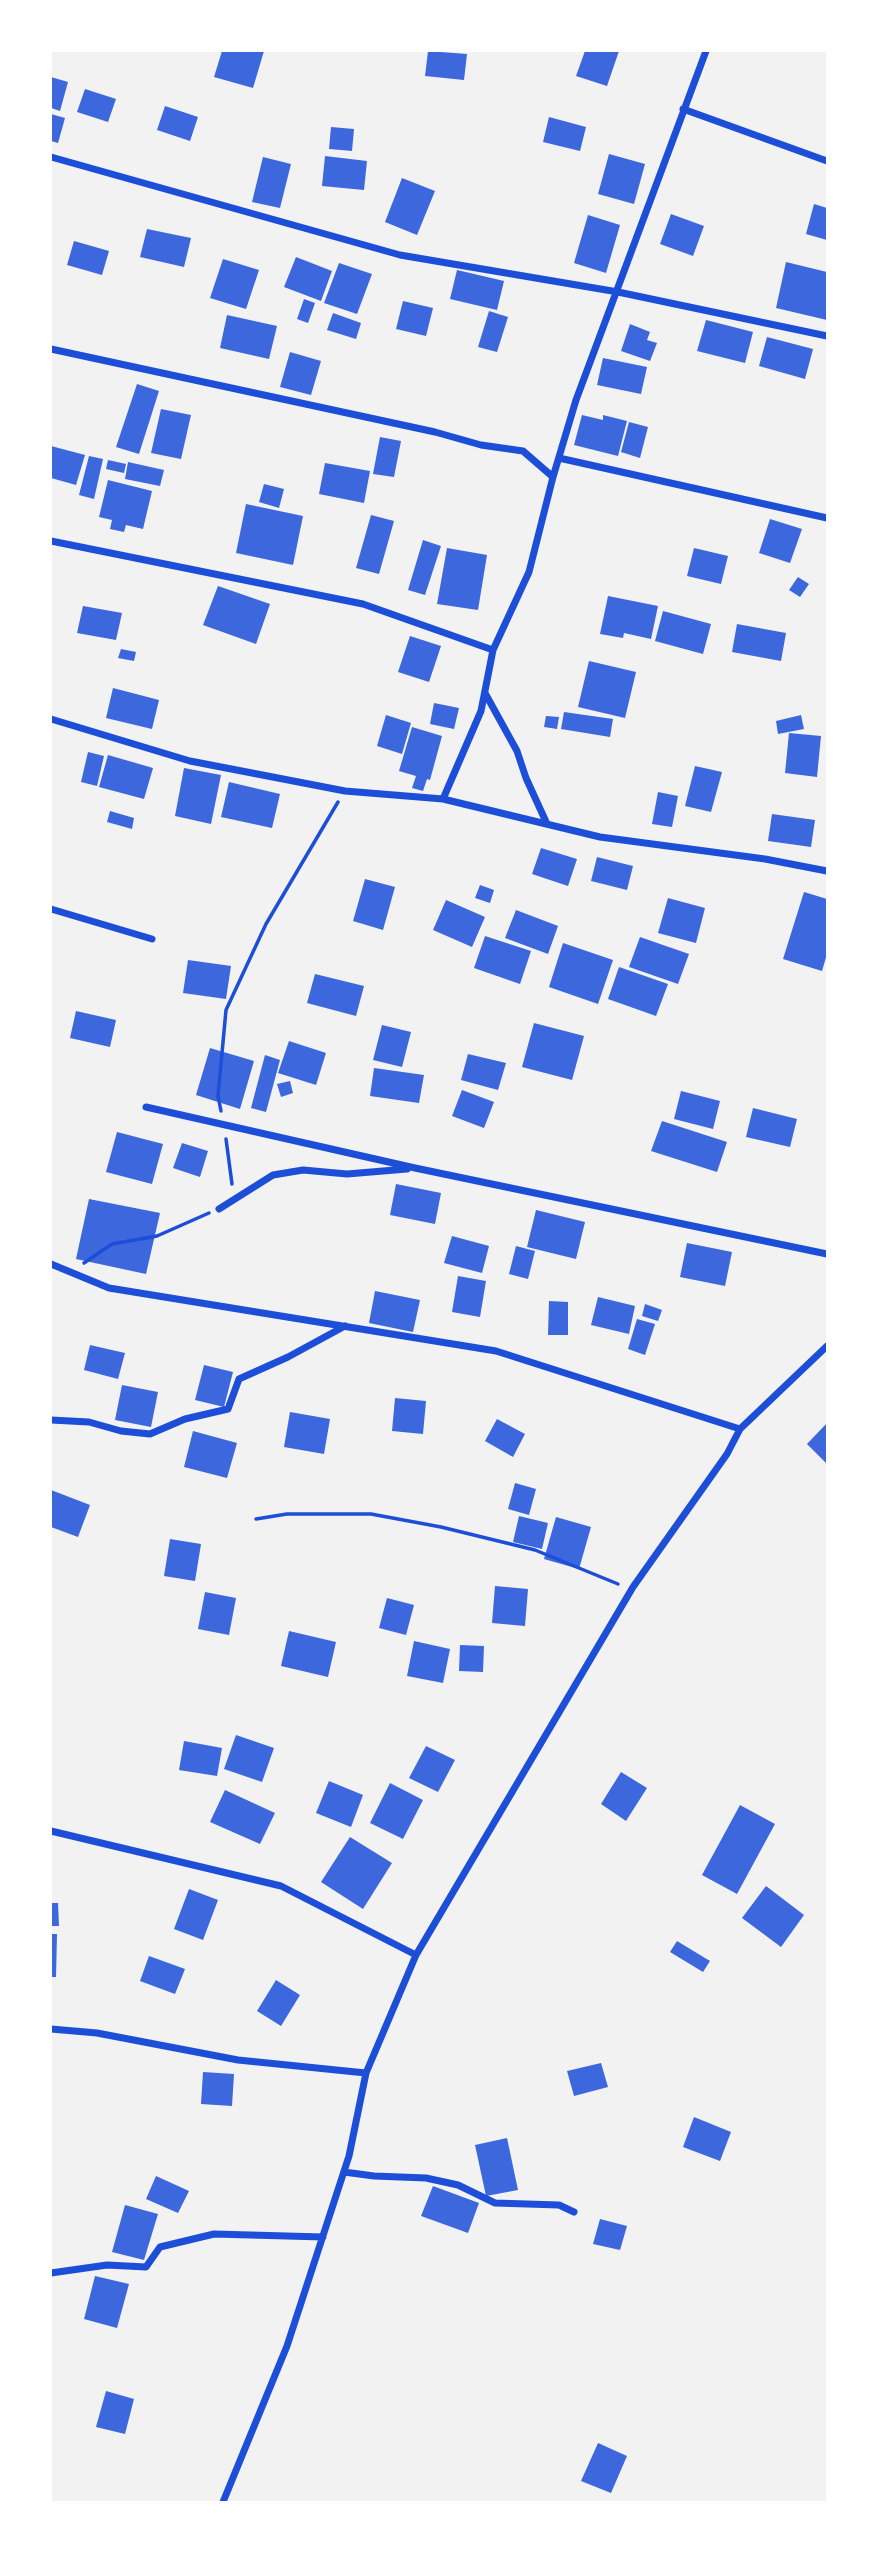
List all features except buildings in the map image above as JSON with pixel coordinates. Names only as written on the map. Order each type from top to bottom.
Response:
[{"type":"street","points":[[443,799],[481,711],[494,650],[529,572],[576,400],[706,51]]},
{"type":"street","points":[[684,109],[827,161]]},
{"type":"street","points":[[51,157],[400,255],[618,292],[827,336]]},
{"type":"street","points":[[51,349],[435,432],[481,445],[523,451],[553,477]]},
{"type":"street","points":[[559,458],[827,518]]},
{"type":"street","points":[[51,541],[363,604],[494,650]]},
{"type":"street","points":[[485,692],[517,751],[547,824]]},
{"type":"street","points":[[51,719],[190,761],[345,791],[443,799],[600,837],[765,859],[827,871]]},
{"type":"street","points":[[51,909],[152,939]]},
{"type":"street","points":[[146,1107],[415,1168],[827,1254]]},
{"type":"street","points":[[219,1209],[273,1175],[303,1170],[347,1174],[415,1168]]},
{"type":"street","points":[[51,1264],[109,1288],[496,1351],[740,1429]]},
{"type":"street","points":[[51,1420],[89,1422],[121,1431],[150,1434],[185,1419],[228,1409],[239,1379],[288,1357],[345,1326]]},
{"type":"street","points":[[223,2502],[287,2346],[344,2172],[366,2073],[416,1955],[633,1587],[727,1454],[740,1429],[827,1346]]},
{"type":"street","points":[[51,1831],[281,1886],[416,1955]]},
{"type":"street","points":[[51,2029],[97,2033],[239,2060],[366,2073]]},
{"type":"street","points":[[344,2172],[426,2178],[458,2185],[495,2203],[559,2205],[574,2212]]},
{"type":"street","points":[[51,2273],[107,2265],[146,2267],[160,2247],[214,2234],[323,2237]]},
{"type":"path","points":[[70,1272],[113,1244],[157,1236],[219,1209],[232,1184],[218,1096],[226,1010],[265,924],[345,791]]},
{"type":"path","points":[[256,1519],[287,1514],[371,1514],[441,1527],[535,1550],[611,1583],[633,1587]]}]
